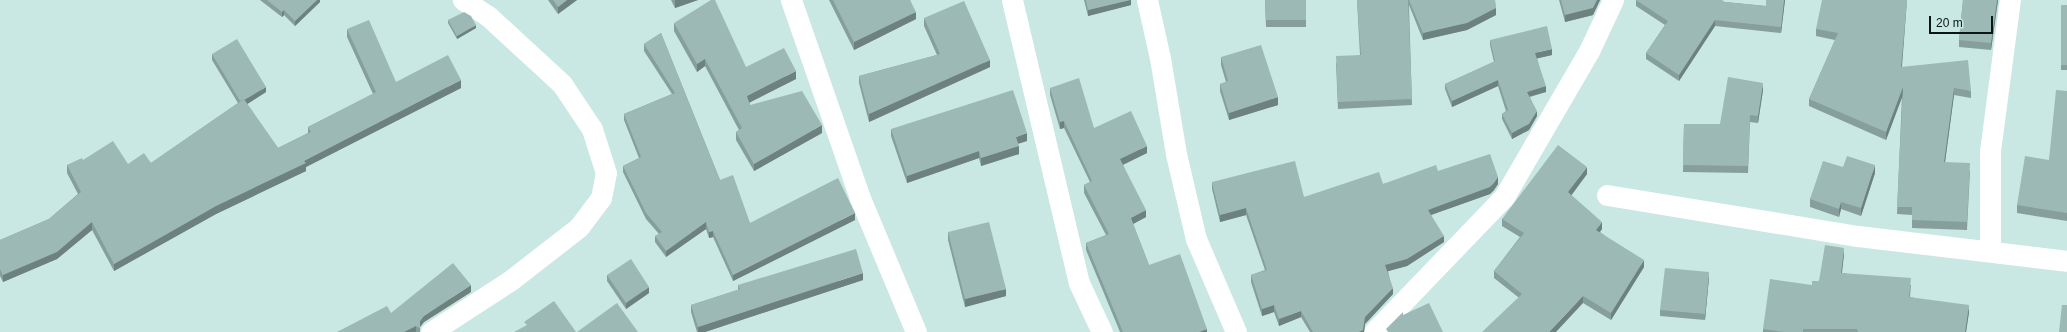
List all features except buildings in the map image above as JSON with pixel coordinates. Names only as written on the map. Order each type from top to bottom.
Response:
[{"type":"street","points":[[431,332],[511,280],[579,227],[601,198],[606,173],[592,129],[562,84],[488,16],[463,0]]},
{"type":"street","points":[[791,0],[860,198],[916,332]]},
{"type":"street","points":[[1012,0],[1079,283],[1102,332]]},
{"type":"street","points":[[1147,0],[1160,58],[1176,154],[1196,239],[1236,332]]},
{"type":"street","points":[[1374,332],[1504,197],[1589,51],[1613,0]]},
{"type":"street","points":[[1990,251],[1990,151],[2010,0]]},
{"type":"street","points":[[1607,195],[1858,236],[2067,260]]}]
